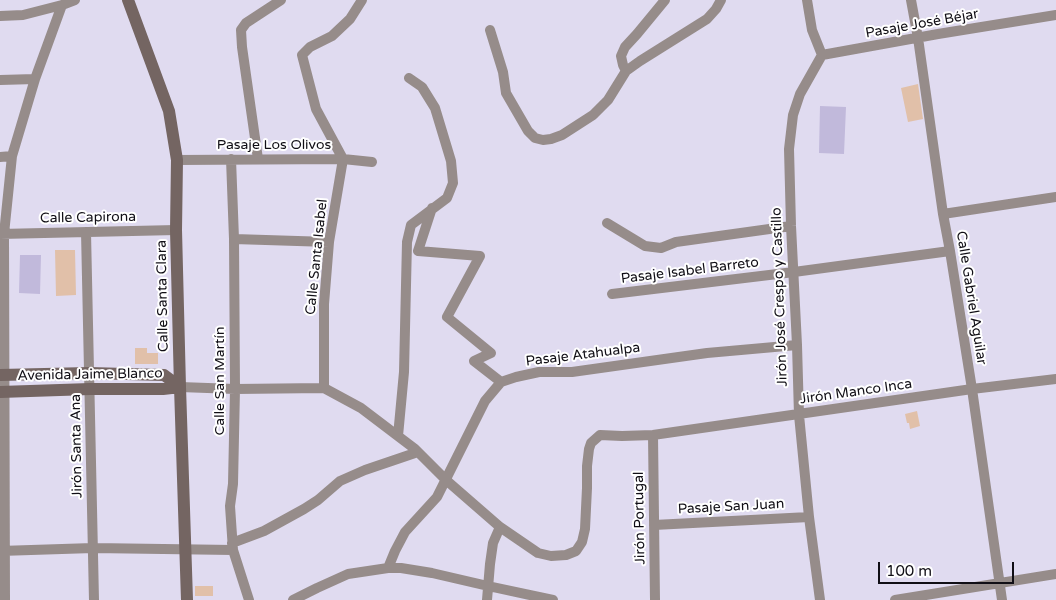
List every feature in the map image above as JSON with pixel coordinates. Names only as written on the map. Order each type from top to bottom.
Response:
[{"type":"main road","name":"Calle Santa Clara","points":[[128,0],[169,111],[177,160],[176,230],[184,550],[187,600]]},
{"type":"main road","name":"Avenida Jaime Blanco","points":[[2,375],[89,373],[164,375],[180,387]]},
{"type":"main road","name":"Avenida Jaime Blanco","points":[[2,392],[163,389],[180,387]]},
{"type":"street","points":[[0,16],[22,15],[75,0]]},
{"type":"street","points":[[258,159],[242,47],[242,30],[246,23],[280,0]]},
{"type":"street","points":[[343,159],[316,109],[302,55],[310,47],[332,36],[350,19],[362,0]]},
{"type":"street","points":[[626,71],[621,56],[625,47],[664,0]]},
{"type":"street","points":[[490,30],[503,72],[506,93],[528,131],[535,138],[551,139],[562,135],[593,115],[608,100],[626,71],[708,19],[721,0]]},
{"type":"street","points":[[807,0],[812,30],[822,55]]},
{"type":"street","name":"Calle Gabriel Aguilar","points":[[911,0],[972,389],[1002,600]]},
{"type":"street","points":[[5,600],[3,551],[2,234],[12,156],[35,79],[62,5]]},
{"type":"street","name":"Pasaje José Béjar","points":[[822,55],[1056,15]]},
{"type":"street","name":"Jirón José Crespo y Castillo","points":[[820,600],[798,415],[789,148],[794,115],[800,94],[822,55]]},
{"type":"street","points":[[398,436],[404,372],[407,242],[411,225],[447,198],[453,183],[451,161],[435,108],[422,87],[409,78]]},
{"type":"street","points":[[0,80],[35,79]]},
{"type":"street","points":[[0,156],[12,156]]},
{"type":"street","name":"Calle San Martín","points":[[231,159],[234,239],[235,389],[233,484],[230,506],[232,546],[249,600]]},
{"type":"street","name":"Pasaje Los Olivos","points":[[177,160],[343,159],[372,162]]},
{"type":"street","name":"Calle Santa Isabel","points":[[324,388],[324,304],[330,242],[343,159]]},
{"type":"street","points":[[944,214],[1056,197]]},
{"type":"street","points":[[388,568],[406,532],[437,497],[485,401],[501,382],[474,361],[491,353],[447,317],[480,256],[418,251],[432,208]]},
{"type":"street","points":[[607,223],[645,246],[661,248],[676,242],[791,226]]},
{"type":"street","name":"Calle Capirona","points":[[2,234],[176,230]]},
{"type":"street","name":"Jirón Santa Ana","points":[[86,232],[94,600]]},
{"type":"street","points":[[234,239],[330,242]]},
{"type":"street","name":"Pasaje Isabel Barreto","points":[[612,294],[950,251]]},
{"type":"street","name":"Pasaje Atahualpa","points":[[501,382],[539,372],[572,372],[707,353],[797,345]]},
{"type":"street","name":"Jirón Manco Inca","points":[[600,435],[652,436],[1056,378]]},
{"type":"street","name":"Avenida Jaime Blanco","points":[[180,387],[235,389],[324,388],[361,408],[398,436],[500,527],[538,553],[551,556],[576,551],[582,542],[585,529],[589,449],[591,443],[600,435]]},
{"type":"street","name":"Jirón Portugal","points":[[652,436],[655,600]]},
{"type":"street","points":[[3,551],[93,548],[184,550],[232,546],[304,509],[340,482],[365,470],[418,452]]},
{"type":"street","name":"Pasaje San Juan","points":[[654,525],[809,517]]},
{"type":"street","points":[[487,600],[490,564],[494,543],[500,527]]},
{"type":"street","points":[[293,600],[348,574],[388,568],[432,573],[553,600]]},
{"type":"street","points":[[895,600],[1056,574]]},
{"type":"shaded area","points":[[820,106],[846,107],[844,154],[819,153]]},
{"type":"shaded area","points":[[20,255],[41,255],[40,294],[19,293]]},
{"type":"building","points":[[918,84],[923,119],[908,122],[901,88]]},
{"type":"building","points":[[55,250],[75,250],[76,295],[56,296]]},
{"type":"building","points":[[135,348],[147,348],[147,353],[158,353],[158,364],[135,364]]},
{"type":"building","points":[[917,411],[920,426],[910,429],[905,414]]},
{"type":"building","points":[[195,586],[213,586],[213,596],[195,596]]}]
